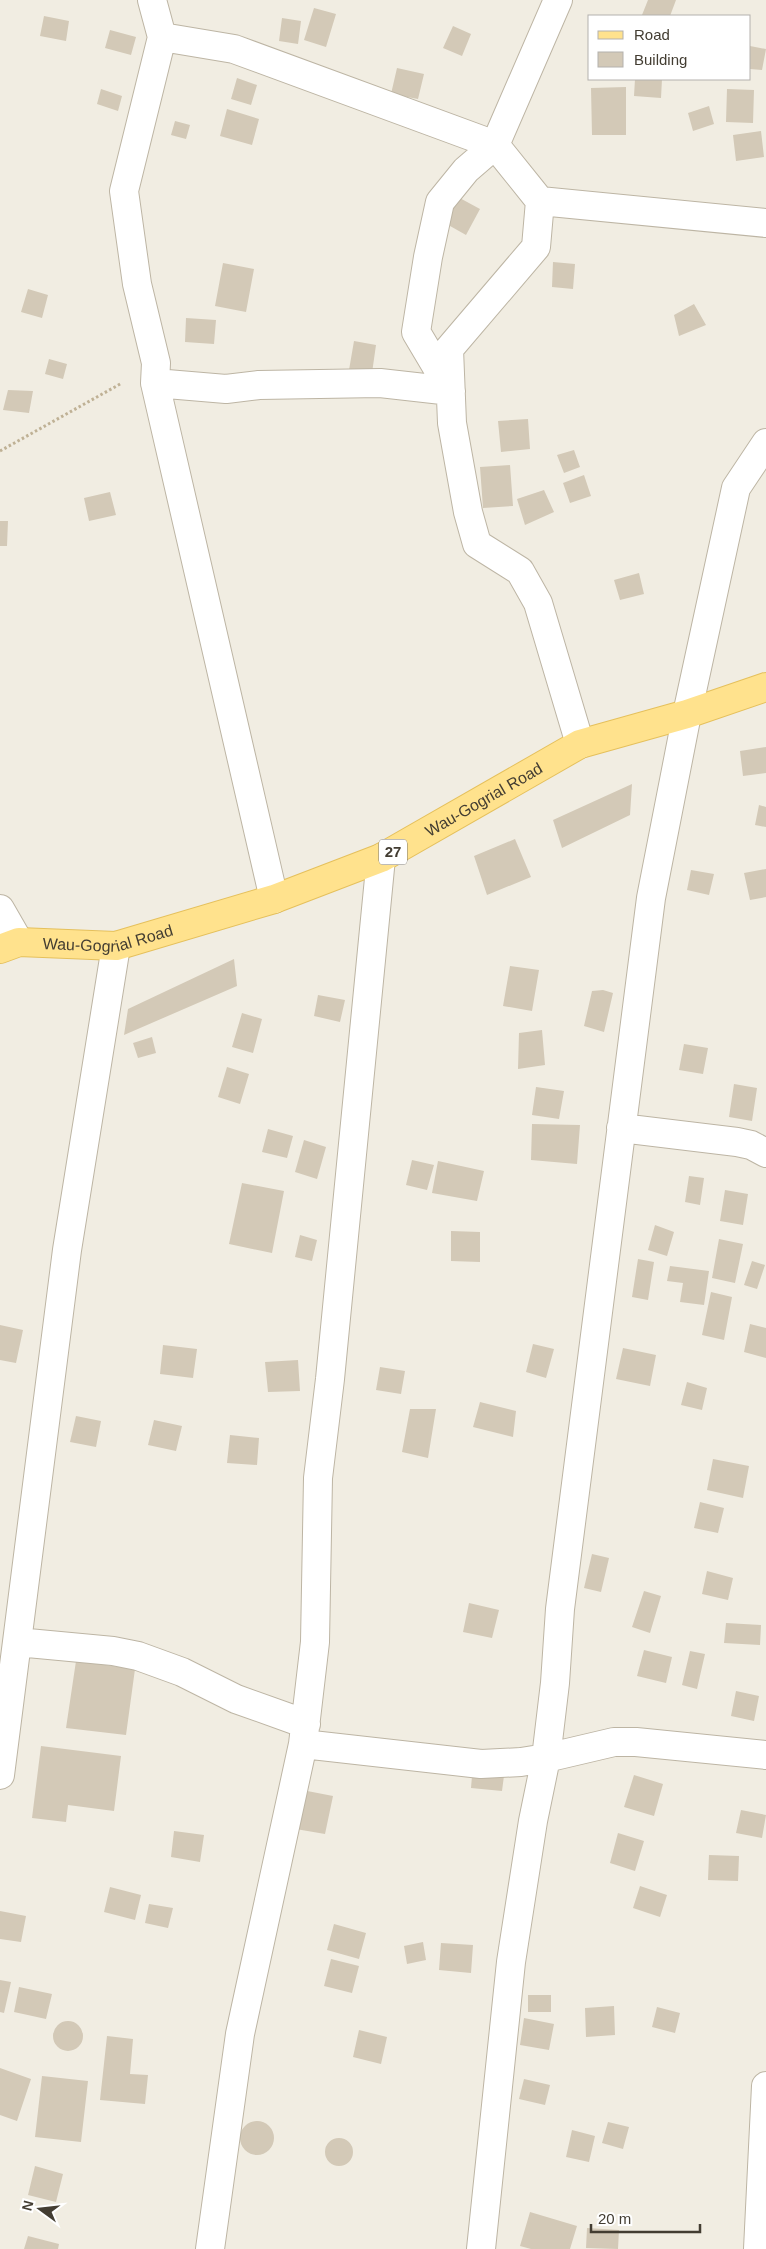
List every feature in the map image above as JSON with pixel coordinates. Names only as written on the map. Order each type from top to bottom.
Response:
[{"type":"main road","name":"Wau-Gogrial Road","points":[[10,946],[116,946],[274,899],[381,858],[580,744],[687,714],[766,687]]},
{"type":"street","points":[[152,0],[162,37],[124,191],[137,284],[155,373],[274,899]]},
{"type":"street","points":[[451,391],[416,332],[428,256],[440,202],[466,170],[495,145],[558,0]]},
{"type":"street","points":[[162,37],[234,49],[495,145],[540,200],[536,247],[449,349],[454,432],[468,512],[477,544],[520,571],[538,603],[580,744]]},
{"type":"street","points":[[540,200],[766,222]]},
{"type":"street","points":[[155,373],[226,388],[259,385],[380,383],[451,391]]},
{"type":"street","points":[[481,2249],[511,1962],[533,1821],[546,1758],[555,1683],[560,1609],[651,898],[687,714],[736,488],[766,443]]},
{"type":"street","points":[[210,2249],[240,2034],[304,1734],[314,1642],[318,1478],[330,1380],[381,858]]},
{"type":"street","points":[[0,909],[10,946]]},
{"type":"street","points":[[0,1775],[67,1250],[116,946]]},
{"type":"street","points":[[621,1128],[737,1142],[751,1145],[766,1153]]},
{"type":"street","points":[[17,1642],[113,1651],[138,1656],[182,1672],[304,1734],[481,1764],[521,1762],[546,1758],[592,1746],[621,1742],[766,1755]]},
{"type":"street","points":[[758,2249],[766,2086]]},
{"type":"path","points":[[0,451],[155,373]]},
{"type":"building","points":[[648,0],[676,0],[670,15],[642,15]]},
{"type":"building","points":[[314,8],[336,14],[326,47],[304,40]]},
{"type":"building","points":[[44,16],[69,21],[66,41],[40,36]]},
{"type":"building","points":[[282,18],[301,21],[298,44],[279,41]]},
{"type":"building","points":[[453,26],[471,34],[462,56],[443,48]]},
{"type":"building","points":[[110,30],[136,37],[131,55],[105,48]]},
{"type":"building","points":[[751,46],[766,49],[762,70],[751,69]]},
{"type":"building","points":[[397,68],[424,74],[418,99],[391,94]]},
{"type":"building","points":[[237,78],[257,85],[251,105],[231,99]]},
{"type":"building","points":[[635,80],[662,80],[661,98],[634,96]]},
{"type":"building","points":[[626,87],[626,135],[592,135],[591,88]]},
{"type":"building","points":[[101,89],[122,96],[118,111],[97,104]]},
{"type":"building","points":[[727,89],[754,90],[753,123],[726,122]]},
{"type":"building","points":[[709,106],[714,124],[693,131],[688,113]]},
{"type":"building","points":[[227,109],[259,119],[252,145],[220,136]]},
{"type":"building","points":[[175,121],[190,125],[186,139],[171,135]]},
{"type":"building","points":[[761,131],[764,157],[736,161],[733,135]]},
{"type":"building","points":[[456,196],[480,209],[466,235],[443,222]]},
{"type":"building","points":[[553,262],[575,264],[573,289],[552,287]]},
{"type":"building","points":[[223,263],[254,269],[246,312],[215,306]]},
{"type":"building","points":[[28,289],[48,295],[42,318],[21,312]]},
{"type":"building","points":[[694,304],[706,325],[679,336],[674,315]]},
{"type":"building","points":[[186,318],[216,320],[214,344],[185,342]]},
{"type":"building","points":[[354,341],[376,345],[372,373],[349,370]]},
{"type":"building","points":[[49,359],[67,364],[63,379],[45,374]]},
{"type":"building","points":[[8,390],[33,391],[29,413],[3,410]]},
{"type":"building","points":[[528,419],[530,449],[501,452],[498,421]]},
{"type":"building","points":[[574,450],[580,467],[564,473],[557,455]]},
{"type":"building","points":[[510,465],[513,506],[483,508],[480,467]]},
{"type":"building","points":[[584,475],[591,496],[570,503],[563,483]]},
{"type":"building","points":[[544,490],[554,512],[525,525],[517,499]]},
{"type":"building","points":[[110,492],[116,515],[89,521],[84,498]]},
{"type":"building","points":[[0,521],[8,521],[7,546],[0,546]]},
{"type":"building","points":[[639,573],[644,594],[620,600],[614,580]]},
{"type":"building","points":[[766,747],[766,773],[743,776],[740,751]]},
{"type":"building","points":[[632,784],[630,815],[562,848],[553,820]]},
{"type":"building","points":[[759,805],[766,807],[766,827],[755,825]]},
{"type":"building","points":[[515,839],[531,877],[487,895],[474,856]]},
{"type":"building","points":[[766,869],[766,897],[750,900],[744,873]]},
{"type":"building","points":[[691,870],[714,874],[709,895],[687,890]]},
{"type":"building","points":[[234,959],[237,986],[124,1035],[128,1009]]},
{"type":"building","points":[[510,966],[539,970],[532,1011],[503,1006]]},
{"type":"building","points":[[603,990],[613,993],[604,1032],[584,1026],[592,991]]},
{"type":"building","points":[[318,995],[345,1000],[340,1022],[314,1016]]},
{"type":"building","points":[[242,1013],[262,1019],[253,1053],[232,1047]]},
{"type":"building","points":[[542,1030],[545,1065],[518,1069],[519,1033]]},
{"type":"building","points":[[152,1037],[156,1053],[138,1058],[133,1043]]},
{"type":"building","points":[[684,1044],[708,1048],[703,1074],[679,1070]]},
{"type":"building","points":[[227,1067],[249,1074],[240,1104],[218,1097]]},
{"type":"building","points":[[734,1084],[757,1088],[752,1121],[729,1117]]},
{"type":"building","points":[[536,1087],[564,1091],[559,1119],[532,1115]]},
{"type":"building","points":[[532,1124],[580,1125],[577,1164],[531,1160]]},
{"type":"building","points":[[268,1129],[293,1136],[287,1158],[262,1152]]},
{"type":"building","points":[[304,1140],[326,1147],[317,1179],[295,1172]]},
{"type":"building","points":[[412,1160],[434,1165],[427,1190],[406,1185]]},
{"type":"building","points":[[438,1161],[484,1171],[477,1201],[432,1193]]},
{"type":"building","points":[[689,1176],[704,1178],[700,1205],[685,1202]]},
{"type":"building","points":[[242,1183],[284,1191],[272,1253],[229,1244]]},
{"type":"building","points":[[725,1190],[748,1194],[743,1225],[720,1221]]},
{"type":"building","points":[[655,1225],[674,1232],[667,1256],[648,1250]]},
{"type":"building","points":[[451,1231],[480,1232],[480,1262],[451,1261]]},
{"type":"building","points":[[300,1235],[317,1240],[312,1261],[295,1257]]},
{"type":"building","points":[[719,1239],[743,1244],[735,1283],[712,1278]]},
{"type":"building","points":[[638,1259],[654,1262],[648,1300],[632,1297]]},
{"type":"building","points":[[752,1261],[765,1265],[757,1289],[744,1285]]},
{"type":"building","points":[[670,1266],[709,1271],[704,1305],[680,1302],[683,1283],[667,1281]]},
{"type":"building","points":[[711,1292],[732,1297],[724,1340],[702,1335]]},
{"type":"building","points":[[750,1324],[766,1328],[766,1358],[744,1352]]},
{"type":"building","points":[[0,1325],[23,1330],[16,1363],[0,1360]]},
{"type":"building","points":[[533,1344],[554,1349],[546,1378],[526,1372]]},
{"type":"building","points":[[163,1345],[197,1349],[193,1378],[160,1374]]},
{"type":"building","points":[[623,1348],[656,1355],[650,1386],[616,1379]]},
{"type":"building","points":[[298,1360],[300,1391],[268,1392],[265,1362]]},
{"type":"building","points":[[380,1367],[405,1371],[401,1394],[376,1390]]},
{"type":"building","points":[[687,1382],[707,1388],[702,1410],[681,1405]]},
{"type":"building","points":[[480,1402],[516,1411],[513,1437],[473,1427]]},
{"type":"building","points":[[410,1409],[436,1409],[428,1458],[402,1452]]},
{"type":"building","points":[[76,1416],[101,1421],[96,1447],[70,1442]]},
{"type":"building","points":[[154,1420],[182,1426],[176,1451],[148,1445]]},
{"type":"building","points":[[230,1435],[259,1438],[257,1465],[227,1463]]},
{"type":"building","points":[[713,1459],[749,1466],[743,1498],[707,1490]]},
{"type":"building","points":[[700,1502],[724,1508],[718,1533],[694,1528]]},
{"type":"building","points":[[592,1554],[609,1558],[601,1592],[584,1588]]},
{"type":"building","points":[[707,1571],[733,1578],[728,1600],[702,1594]]},
{"type":"building","points":[[644,1591],[661,1596],[650,1633],[632,1627]]},
{"type":"building","points":[[469,1603],[499,1610],[492,1638],[463,1632]]},
{"type":"building","points":[[726,1623],[761,1625],[760,1645],[724,1643]]},
{"type":"building","points":[[644,1650],[672,1657],[666,1683],[637,1676]]},
{"type":"building","points":[[690,1651],[705,1654],[697,1689],[682,1685]]},
{"type":"building","points":[[76,1661],[135,1669],[126,1735],[66,1728]]},
{"type":"building","points":[[736,1691],[759,1696],[754,1721],[731,1716]]},
{"type":"building","points":[[41,1746],[121,1756],[114,1811],[68,1805],[66,1822],[32,1818]]},
{"type":"building","points":[[473,1764],[505,1768],[502,1791],[471,1788]]},
{"type":"building","points":[[634,1775],[663,1784],[654,1816],[624,1807]]},
{"type":"building","points":[[297,1789],[333,1796],[325,1834],[290,1828]]},
{"type":"building","points":[[741,1810],[766,1815],[762,1838],[736,1833]]},
{"type":"building","points":[[174,1831],[204,1835],[200,1862],[171,1857]]},
{"type":"building","points":[[618,1833],[644,1841],[635,1871],[610,1863]]},
{"type":"building","points":[[709,1855],[739,1856],[738,1881],[708,1880]]},
{"type":"building","points":[[640,1886],[667,1895],[660,1917],[633,1908]]},
{"type":"building","points":[[110,1887],[141,1895],[135,1920],[104,1912]]},
{"type":"building","points":[[149,1904],[173,1908],[168,1928],[145,1923]]},
{"type":"building","points":[[0,1911],[26,1916],[21,1942],[0,1939]]},
{"type":"building","points":[[334,1924],[366,1933],[359,1959],[327,1950]]},
{"type":"building","points":[[423,1942],[426,1960],[407,1964],[404,1946]]},
{"type":"building","points":[[441,1943],[473,1945],[471,1973],[439,1970]]},
{"type":"building","points":[[331,1959],[359,1966],[352,1993],[324,1986]]},
{"type":"building","points":[[0,1980],[11,1982],[4,2013],[0,2012]]},
{"type":"building","points":[[19,1987],[52,1994],[46,2019],[14,2012]]},
{"type":"building","points":[[528,1995],[551,1995],[551,2012],[528,2012]]},
{"type":"building","points":[[614,2006],[615,2035],[586,2037],[585,2008]]},
{"type":"building","points":[[657,2007],[680,2013],[675,2033],[652,2027]]},
{"type":"building","points":[[524,2018],[554,2024],[549,2050],[520,2045]]},
{"type":"building","points":[[68,2021],[78,2026],[83,2036],[78,2046],[68,2051],[58,2046],[53,2036],[58,2026]]},
{"type":"building","points":[[359,2030],[387,2037],[381,2064],[353,2057]]},
{"type":"building","points":[[107,2036],[133,2039],[130,2074],[148,2075],[145,2104],[100,2100]]},
{"type":"building","points":[[0,2068],[31,2079],[17,2121],[0,2115]]},
{"type":"building","points":[[42,2076],[88,2081],[81,2142],[35,2137]]},
{"type":"building","points":[[524,2079],[550,2085],[545,2105],[519,2099]]},
{"type":"building","points":[[257,2121],[269,2126],[274,2138],[269,2150],[257,2155],[245,2150],[240,2138],[245,2126]]},
{"type":"building","points":[[608,2122],[629,2127],[623,2149],[602,2143]]},
{"type":"building","points":[[572,2130],[595,2136],[589,2162],[566,2157]]},
{"type":"building","points":[[339,2138],[349,2142],[353,2152],[349,2162],[339,2166],[329,2162],[325,2152],[329,2142]]},
{"type":"building","points":[[35,2166],[63,2174],[56,2202],[28,2195]]},
{"type":"building","points":[[530,2212],[577,2226],[570,2249],[531,2249],[520,2246]]},
{"type":"building","points":[[587,2228],[619,2230],[618,2249],[586,2248]]},
{"type":"building","points":[[28,2236],[59,2244],[58,2249],[24,2249]]}]
